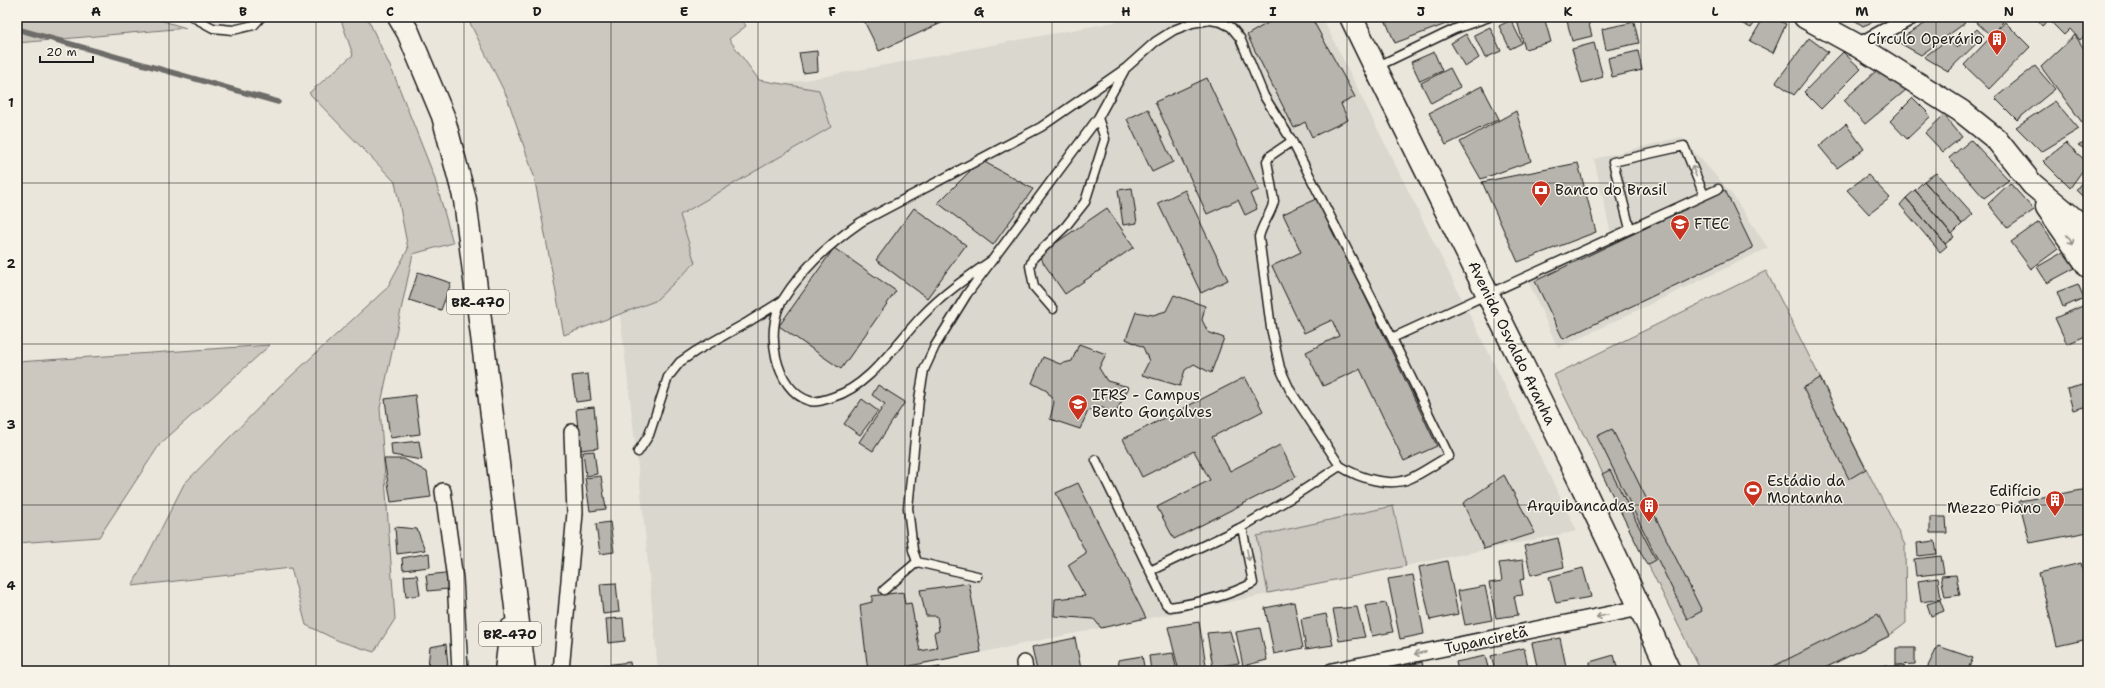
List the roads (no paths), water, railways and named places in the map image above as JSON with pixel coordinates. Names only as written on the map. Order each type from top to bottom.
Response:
[{"type":"main road","name":"BR-470","points":[[399,17],[408,32],[442,116],[465,200],[524,671]]},
{"type":"main road","name":"Avenida Osvaldo Aranha","points":[[1351,17],[1375,68],[1488,292],[1669,671]]},
{"type":"main road","points":[[1805,17],[1858,46],[1961,111],[1996,140],[2032,184],[2088,266]]},
{"type":"main road","points":[[2032,184],[2088,232]]},
{"type":"main road","name":"BR-470","points":[[506,671],[515,598]]},
{"type":"street","points":[[1858,46],[1911,17]]},
{"type":"street","points":[[561,671],[575,513],[572,432]]},
{"type":"street","points":[[443,491],[455,579],[460,671]]},
{"type":"street","name":"Tupanciretã","points":[[1332,671],[1640,608]]},
{"type":"lane","points":[[193,17],[212,28],[233,30],[254,25],[260,17]]},
{"type":"lane","points":[[1375,68],[1456,29],[1489,17]]},
{"type":"lane","points":[[996,258],[957,284],[928,310],[885,358],[859,383],[846,393],[823,400],[810,401],[794,390],[787,382],[777,359],[774,332],[775,317],[782,301],[822,254],[846,232],[1041,126],[1126,68],[1154,42],[1174,30],[1192,23],[1210,20],[1221,22],[1231,27],[1240,38],[1264,96],[1292,141],[1392,338],[1449,456],[1410,478],[1399,481],[1367,478],[1348,471],[1340,466],[1290,390],[1280,368],[1271,328],[1258,237],[1261,227],[1273,207],[1274,200],[1267,161],[1270,156],[1292,141]]},
{"type":"lane","points":[[917,562],[910,528],[908,508],[918,399],[924,370],[935,346],[957,310],[976,282],[996,258],[1098,118],[1126,68]]},
{"type":"lane","points":[[1053,309],[1034,287],[1030,266],[1033,258],[1066,226],[1085,202],[1104,139],[1098,118]]},
{"type":"lane","points":[[1630,229],[1613,162],[1684,146],[1704,195]]},
{"type":"lane","points":[[1392,338],[1488,292],[1718,189]]},
{"type":"lane","points":[[638,452],[649,435],[668,377],[680,362],[696,351],[782,301]]},
{"type":"lane","points":[[1096,460],[1166,604],[1170,607],[1196,602],[1228,593],[1253,583],[1242,527]]},
{"type":"lane","points":[[1150,571],[1242,527],[1340,466]]},
{"type":"lane","points":[[917,562],[977,576]]},
{"type":"lane","points":[[884,590],[917,562]]},
{"type":"waterway","points":[[17,29],[278,102]]},
{"type":"place","name":"Círculo Operário","points":[[1997,56]]},
{"type":"place","name":"Banco do Brasil","points":[[1541,207]]},
{"type":"place","name":"FTEC","points":[[1680,241]]},
{"type":"place","name":"IFRS - Campus Bento Gonçalves","points":[[1078,421]]},
{"type":"place","name":"Estádio da Montanha","points":[[1753,507]]},
{"type":"place","name":"Edifício Mezzo Piano","points":[[2055,517]]},
{"type":"place","name":"Arquibancadas","points":[[1649,523]]}]
